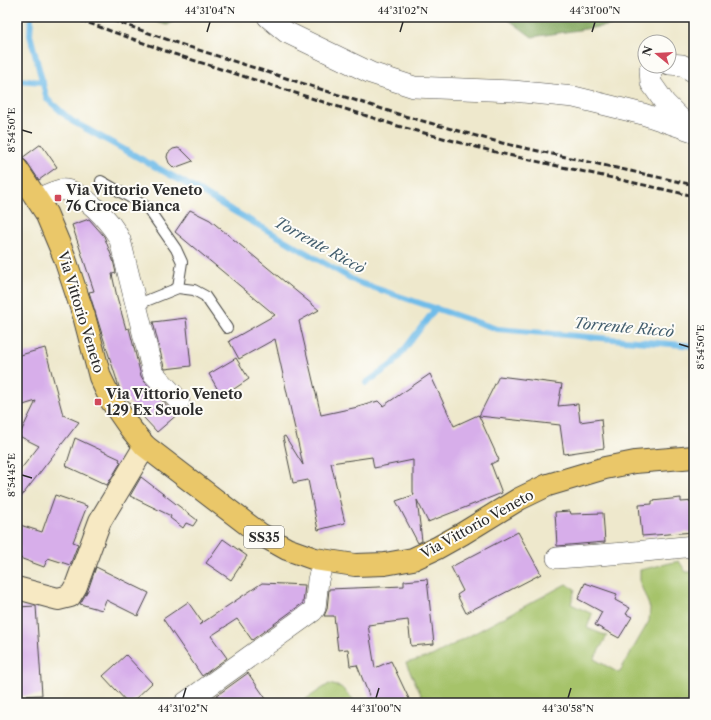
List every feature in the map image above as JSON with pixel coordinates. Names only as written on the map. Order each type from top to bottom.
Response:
[{"type":"main road","name":"Via Vittorio Veneto","points":[[17,169],[46,214],[64,256],[84,316],[100,377],[112,402],[130,428],[146,446],[260,534],[287,549],[323,561],[354,565],[385,564],[413,559],[437,548],[519,499],[548,485],[605,468],[634,462],[694,457]]},
{"type":"street","points":[[268,17],[286,32],[371,73],[414,87],[513,91],[574,97],[643,114],[693,131]]},
{"type":"street","points":[[677,65],[682,65],[694,72]]},
{"type":"street","points":[[650,74],[651,83],[664,103],[693,131]]},
{"type":"street","points":[[37,199],[61,190],[78,194],[88,201],[117,233],[154,373],[179,401]]},
{"type":"street","points":[[17,588],[58,599],[70,596],[76,586],[100,521],[146,446]]},
{"type":"street","points":[[557,558],[625,554],[694,546]]},
{"type":"street","points":[[185,703],[310,614],[315,608],[318,580],[323,561]]},
{"type":"lane","points":[[101,181],[147,207],[176,249],[182,262],[178,288]]},
{"type":"lane","points":[[136,304],[178,288],[194,290],[205,296],[227,328]]},
{"type":"green space","points":[[140,17],[183,17],[167,25]]},
{"type":"green space","points":[[505,17],[634,17],[632,22],[532,37]]},
{"type":"green space","points":[[679,561],[686,572],[694,572],[694,703],[425,703],[406,663],[432,656],[566,584],[575,589],[571,604],[592,614],[587,628],[607,636],[594,659],[619,673],[649,621],[650,608],[640,583],[640,570]]},
{"type":"green space","points":[[329,684],[341,687],[357,703],[300,703]]},
{"type":"building","points":[[41,144],[57,167],[39,180],[27,162],[22,158]]},
{"type":"building","points":[[178,148],[193,161],[174,168],[169,163],[167,157],[168,153],[173,149]]},
{"type":"building","points":[[190,210],[210,220],[319,310],[299,321],[321,415],[378,401],[383,406],[430,374],[454,426],[478,415],[479,416],[499,460],[491,464],[502,493],[428,522],[417,500],[422,541],[418,543],[396,501],[414,495],[413,460],[374,468],[372,457],[331,463],[345,523],[318,530],[308,480],[293,483],[283,437],[285,436],[303,465],[275,339],[239,359],[229,341],[275,315],[175,232]]},
{"type":"building","points":[[89,219],[104,236],[113,260],[116,273],[112,274],[117,297],[126,329],[129,328],[141,376],[170,409],[179,413],[157,432],[121,393],[101,331],[89,292],[94,291],[72,225]]},
{"type":"building","points":[[186,318],[191,366],[165,369],[153,322]]},
{"type":"building","points":[[45,348],[63,415],[79,422],[17,502],[17,474],[39,446],[19,436],[36,401],[17,407],[17,356]]},
{"type":"building","points":[[236,358],[249,379],[222,397],[209,374]]},
{"type":"building","points":[[499,376],[562,384],[558,406],[578,404],[580,422],[601,419],[604,448],[564,454],[560,425],[479,416]]},
{"type":"building","points":[[75,438],[120,459],[119,461],[121,462],[107,485],[66,466]]},
{"type":"building","points":[[141,477],[197,520],[193,526],[186,523],[183,528],[170,518],[171,516],[130,496]]},
{"type":"building","points":[[55,495],[87,506],[73,542],[78,544],[70,565],[48,558],[44,567],[17,557],[17,524],[42,532]]},
{"type":"building","points":[[681,498],[681,502],[694,501],[694,532],[642,536],[639,505],[652,504],[652,501]]},
{"type":"building","points":[[570,511],[571,514],[603,513],[605,542],[557,546],[555,512]]},
{"type":"building","points":[[518,532],[541,574],[466,613],[457,595],[463,591],[451,567]]},
{"type":"building","points":[[223,539],[247,556],[231,580],[206,563]]},
{"type":"building","points":[[96,567],[149,593],[138,616],[106,600],[102,610],[80,604],[88,590]]},
{"type":"building","points":[[427,579],[434,644],[411,646],[408,620],[368,625],[375,668],[391,661],[411,703],[372,703],[357,665],[350,666],[348,649],[338,650],[334,616],[324,616],[327,609],[329,589],[404,586],[404,581]]},
{"type":"building","points":[[262,583],[305,585],[303,603],[252,640],[237,619],[211,636],[227,658],[202,676],[163,619],[188,602],[202,622],[199,625]]},
{"type":"building","points":[[585,583],[617,594],[615,600],[630,608],[626,614],[632,617],[619,638],[595,625],[602,612],[578,599]]},
{"type":"building","points":[[36,606],[42,695],[17,696],[17,607]]},
{"type":"building","points":[[126,655],[152,683],[131,703],[128,703],[103,676]]},
{"type":"building","points":[[248,673],[269,703],[221,703],[216,696]]},
{"type":"waterway","name":"Torrente Riccò","points":[[31,17],[30,35],[47,99],[72,121],[185,183],[357,282],[497,329],[694,346]]},
{"type":"waterway","points":[[17,80],[43,82]]},
{"type":"waterway","points":[[366,383],[394,363],[436,308]]},
{"type":"railway","points":[[72,17],[174,54],[398,126],[499,153],[694,196]]},
{"type":"railway","points":[[104,17],[177,43],[401,115],[502,143],[694,185]]},
{"type":"place","name":"Via Vittorio Veneto 76 Croce Bianca","points":[[58,198]]},
{"type":"place","name":"Via Vittorio Veneto 129 Ex Scuole","points":[[98,402]]}]
